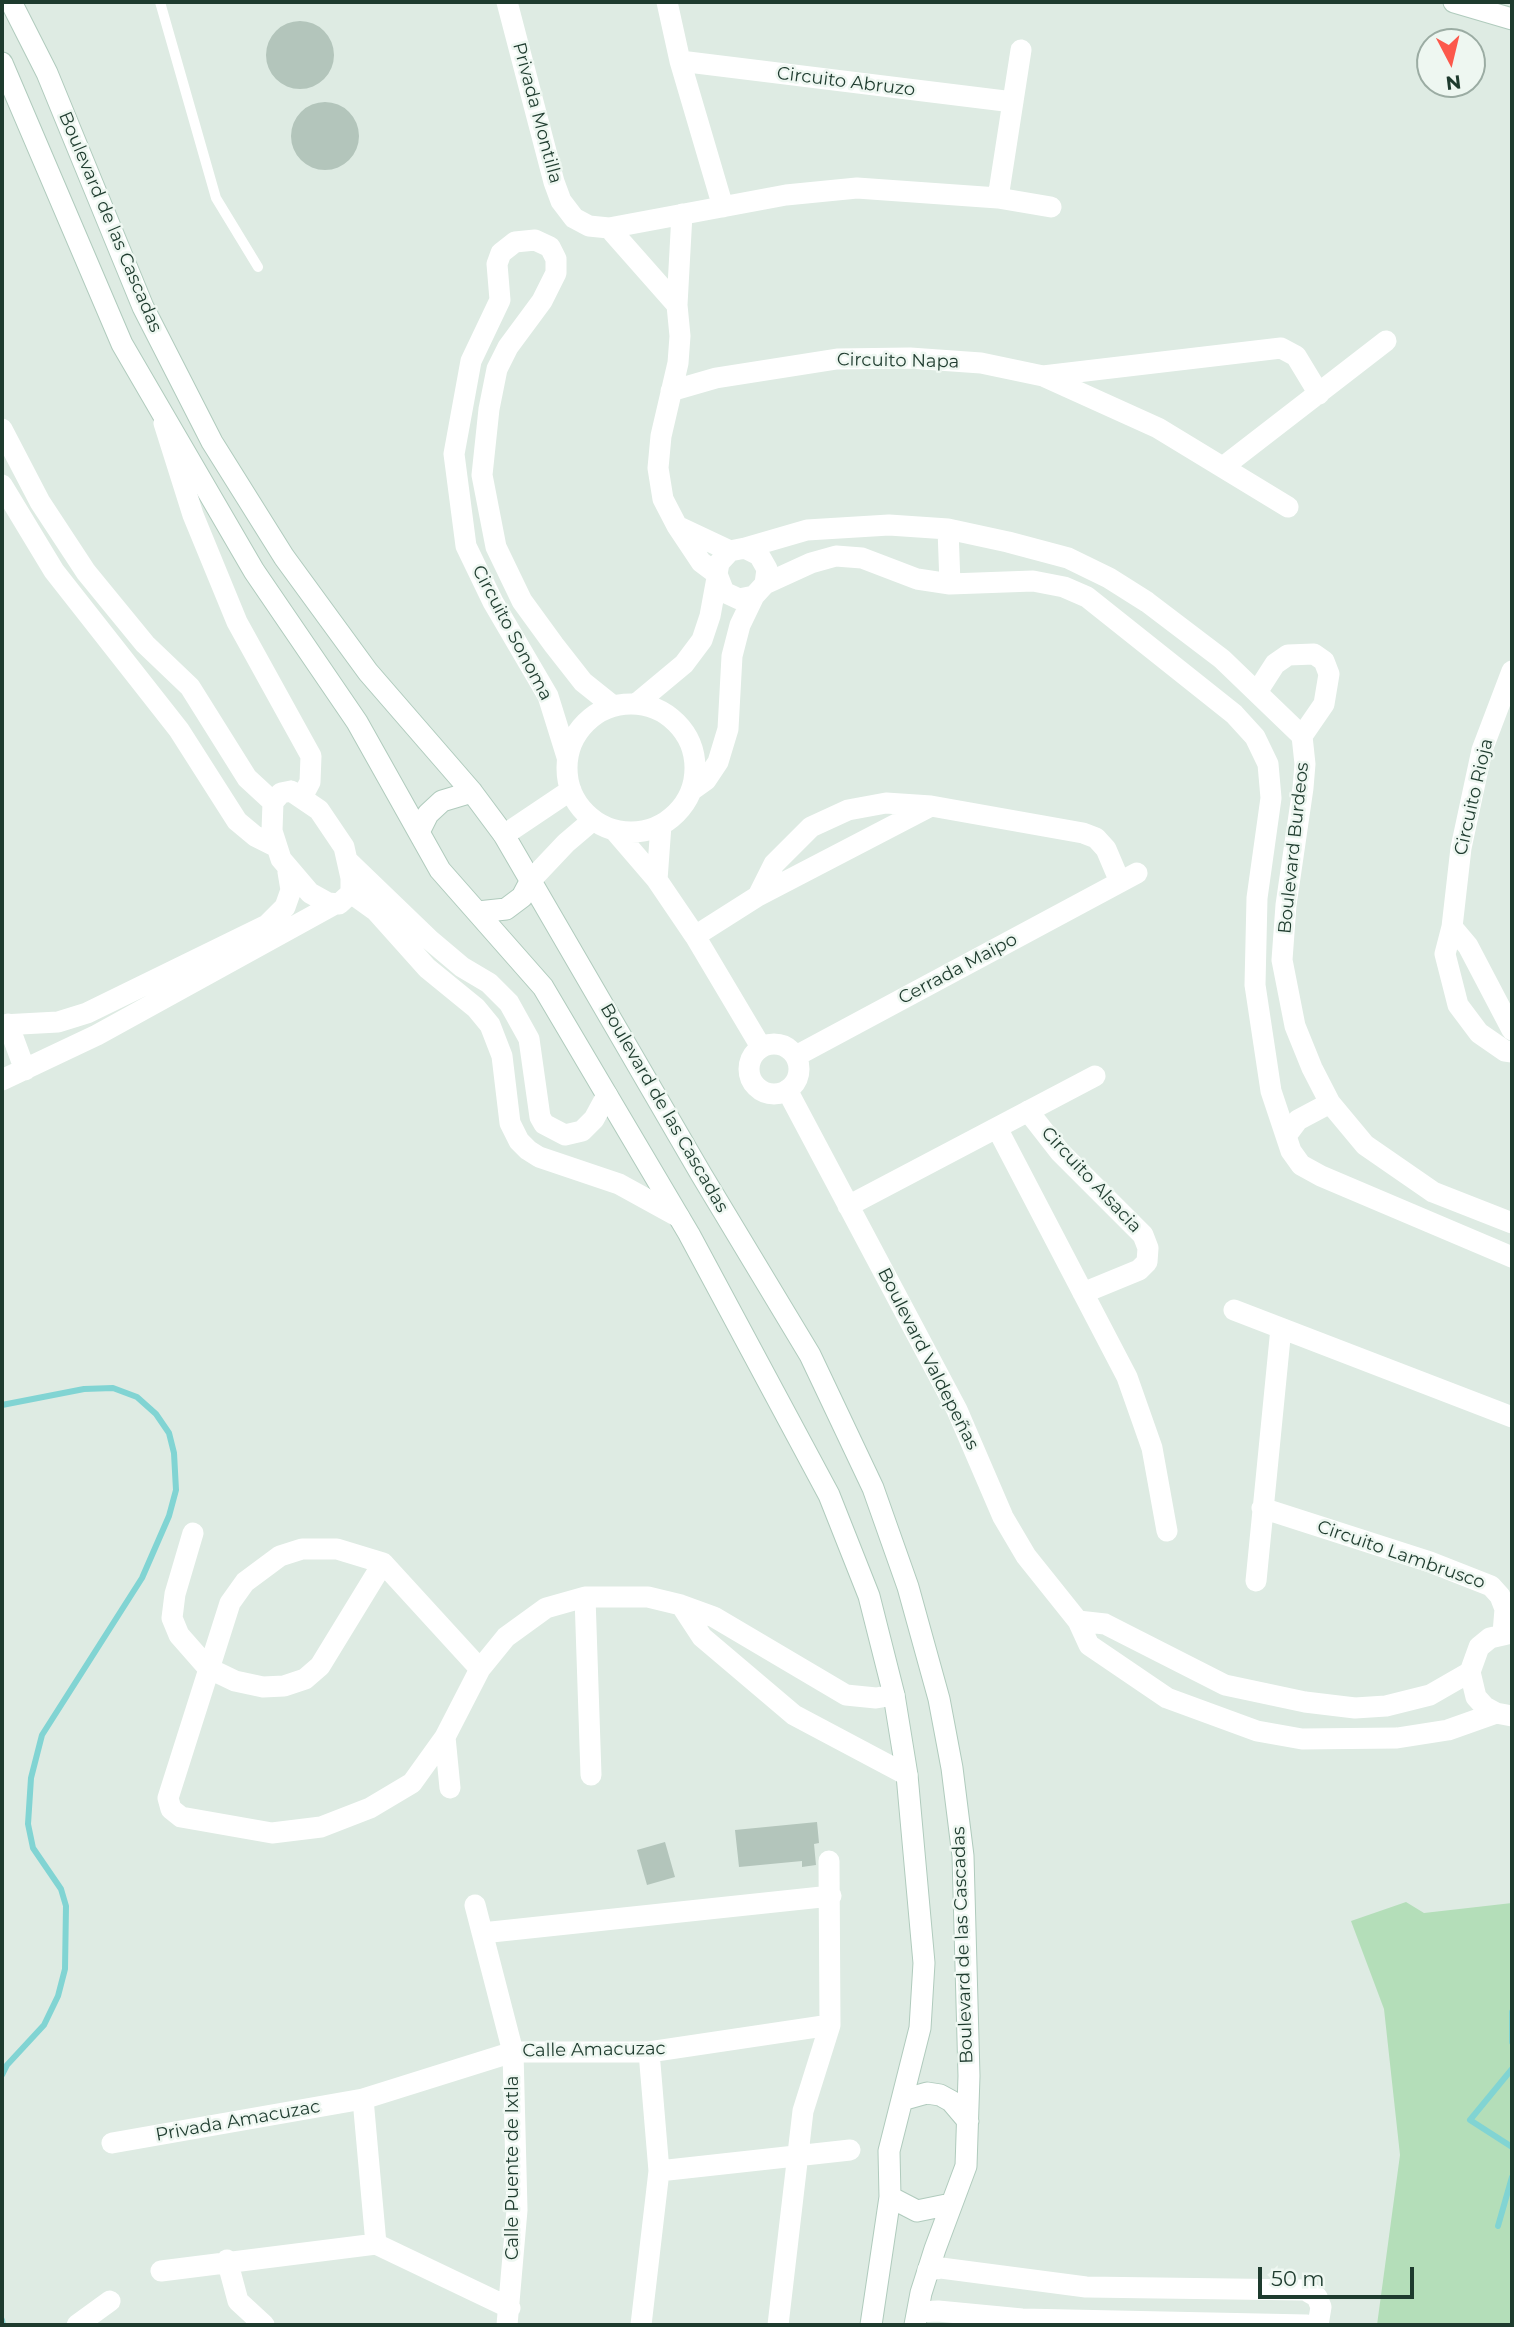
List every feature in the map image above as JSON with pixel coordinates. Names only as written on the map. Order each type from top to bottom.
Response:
[{"type":"street","name":"Boulevard de las Cascadas","points":[[11,2],[47,73],[143,307],[212,442],[284,557],[368,672],[472,792],[504,835],[701,1174],[810,1354],[873,1488],[908,1587],[939,1699],[963,1856],[968,2121],[966,2166],[928,2270],[917,2319]]},
{"type":"street","points":[[667,2],[680,61],[723,207]]},
{"type":"street","points":[[1454,2],[1512,19]]},
{"type":"street","name":"Privada Montilla","points":[[508,3],[554,183],[574,218],[589,226],[609,228]]},
{"type":"street","points":[[998,198],[1021,50]]},
{"type":"street","name":"Circuito Abruzo","points":[[680,61],[1013,102]]},
{"type":"street","name":"Boulevard de las Cascadas","points":[[2,64],[122,344],[254,570],[357,722],[440,870],[543,987],[679,1217],[829,1495],[869,1596],[894,1695],[907,1775],[924,1963],[920,2028],[889,2151],[890,2197],[871,2325]]},
{"type":"street","points":[[609,228],[786,195],[857,188],[998,198],[1051,207]]},
{"type":"street","points":[[682,214],[677,305],[680,336],[658,468],[663,499],[677,526],[701,562],[717,576],[724,592],[739,599],[760,590]]},
{"type":"street","points":[[609,228],[677,305]]},
{"type":"street","name":"Circuito Sonoma","points":[[567,757],[548,696],[493,602],[466,546],[454,454],[471,360],[497,310],[497,264],[501,253],[515,242],[535,240],[550,247],[556,260],[556,273],[542,301],[508,347],[497,369],[489,408],[482,475],[496,547],[522,601],[554,645],[583,682],[613,706]]},
{"type":"street","points":[[1223,467],[1386,341]]},
{"type":"street","name":"Circuito Napa","points":[[1044,376],[1281,348],[1296,356],[1319,394]]},
{"type":"street","name":"Circuito Napa","points":[[671,391],[716,378],[837,359],[910,358],[981,363],[1044,376],[1158,428],[1288,507]]},
{"type":"street","points":[[161,411],[192,515],[212,566],[265,677],[311,756],[310,782],[302,797]]},
{"type":"street","points":[[2,429],[40,502],[86,572],[145,644],[178,674],[200,700],[247,778],[273,802],[275,846],[289,872],[310,893],[342,899],[376,911],[427,968],[476,1008],[490,1024],[502,1056],[510,1123],[519,1141],[528,1150],[619,1184],[679,1217]]},
{"type":"street","points":[[1252,446],[1261,489]]},
{"type":"street","points":[[2,485],[54,570],[179,730],[237,821],[255,836],[275,846]]},
{"type":"street","name":"Boulevard Burdeos","points":[[737,550],[807,530],[889,525],[948,529],[1068,558],[1109,578],[1147,602],[1201,643],[1302,736],[1305,764],[1286,905],[1282,960],[1296,1026],[1330,1103],[1365,1145],[1433,1192],[1512,1223]]},
{"type":"street","points":[[677,526],[737,550],[759,555],[767,569],[760,590],[740,625],[732,656],[728,729],[719,762],[706,780],[692,790]]},
{"type":"street","points":[[948,529],[950,584]]},
{"type":"street","points":[[636,704],[684,664],[702,640],[710,616],[719,563],[737,550]]},
{"type":"street","name":"Boulevard Burdeos","points":[[760,590],[811,563],[836,556],[862,558],[917,579],[950,584],[1033,581],[1064,587],[1087,597],[1234,714],[1255,737],[1268,764],[1271,798],[1257,898],[1255,985],[1271,1091],[1286,1136],[1301,1165],[1321,1176],[1512,1257]]},
{"type":"street","points":[[1257,692],[1275,664],[1288,656],[1314,654],[1324,661],[1329,674],[1324,704],[1302,736]]},
{"type":"street","name":"Circuito Rioja","points":[[1512,671],[1482,750],[1461,848],[1452,927],[1445,954],[1458,1004],[1479,1033],[1505,1051],[1512,1052]]},
{"type":"street","points":[[146,688],[178,674]]},
{"type":"street","points":[[636,704],[659,710],[678,724],[691,744],[696,767],[692,790],[680,811],[661,825],[638,832],[614,830],[593,820],[577,802],[571,790],[567,757],[576,735],[591,717],[613,706],[636,704]]},
{"type":"street","points":[[504,835],[571,790]]},
{"type":"street","points":[[273,802],[286,791],[302,797],[329,821],[349,862],[430,940],[462,967],[489,983],[509,1003],[529,1039],[540,1117],[544,1124],[565,1135],[582,1131],[594,1119],[607,1095]]},
{"type":"street","points":[[419,831],[428,814],[442,800],[472,792]]},
{"type":"street","name":"Cerrada Maipo","points":[[758,896],[774,864],[811,827],[848,810],[886,803],[931,806],[1083,833],[1096,838],[1128,877],[796,1056]]},
{"type":"street","points":[[695,936],[758,896],[931,806]]},
{"type":"street","points":[[478,912],[497,912],[515,904],[531,880],[566,843],[593,820]]},
{"type":"street","points":[[657,880],[661,825]]},
{"type":"street","points":[[1267,827],[1298,829]]},
{"type":"street","points":[[614,830],[657,880],[695,936],[761,1047]]},
{"type":"street","points":[[342,899],[349,862]]},
{"type":"street","points":[[2,1080],[97,1035],[222,957],[267,925],[280,914],[291,890],[289,872]]},
{"type":"street","points":[[25,1070],[5,1024],[73,1018],[222,957],[342,899]]},
{"type":"street","points":[[1452,927],[1468,946],[1512,1030]]},
{"type":"street","points":[[774,1044],[786,1047],[796,1056],[799,1068],[796,1081],[787,1090],[765,1092],[750,1077],[753,1055],[761,1047],[774,1044]]},
{"type":"street","name":"Circuito Alsacia","points":[[849,1206],[1096,1076]]},
{"type":"street","name":"Boulevard Valdepeñas","points":[[787,1090],[957,1410],[1003,1517],[1026,1556],[1078,1620],[1089,1645],[1167,1698],[1212,1717],[1257,1731],[1302,1739],[1348,1741],[1397,1738],[1448,1730],[1504,1715]]},
{"type":"street","points":[[1286,1136],[1298,1120],[1330,1103]]},
{"type":"street","name":"Circuito Alsacia","points":[[1028,1111],[1060,1152],[1143,1235],[1148,1248],[1147,1262],[1139,1270],[1083,1293]]},
{"type":"street","points":[[997,1128],[1127,1377],[1152,1448],[1167,1531]]},
{"type":"street","points":[[1234,1310],[1512,1417]]},
{"type":"street","points":[[1256,1581],[1281,1328]]},
{"type":"street","name":"Circuito Lambrusco","points":[[1262,1508],[1430,1562],[1491,1586],[1500,1596],[1505,1609],[1507,1633]]},
{"type":"street","points":[[193,1533],[175,1594],[172,1618],[179,1635],[208,1668],[235,1681],[263,1687],[284,1686],[305,1679],[320,1666],[383,1563]]},
{"type":"street","points":[[480,1669],[383,1563],[337,1549],[302,1549],[280,1556],[245,1583],[230,1603],[168,1798],[171,1809],[181,1817],[272,1833],[321,1827],[370,1808],[412,1783],[445,1737],[480,1669],[524,1621],[546,1608],[585,1597],[648,1597],[681,1605],[715,1617],[846,1695],[876,1698],[894,1695]]},
{"type":"street","points":[[585,1597],[591,1775]]},
{"type":"street","points":[[681,1605],[702,1637],[794,1715],[907,1775]]},
{"type":"street","points":[[1078,1620],[1105,1625],[1225,1685],[1305,1702],[1386,1706],[1430,1695],[1469,1672]]},
{"type":"street","points":[[1504,1715],[1476,1697],[1469,1672],[1479,1647],[1507,1633]]},
{"type":"street","points":[[1212,1717],[1225,1685]]},
{"type":"street","points":[[445,1737],[450,1788]]},
{"type":"street","points":[[778,2325],[803,2111],[830,2025],[829,1861]]},
{"type":"street","points":[[482,1933],[831,1896]]},
{"type":"street","name":"Calle Puente de Ixtla","points":[[475,1905],[513,2052],[517,2210],[509,2316]]},
{"type":"street","name":"Calle Amacuzac","points":[[363,2099],[513,2052],[649,2052],[830,2025]]},
{"type":"street","points":[[641,2325],[660,2171],[649,2052]]},
{"type":"street","points":[[902,2100],[927,2093],[940,2095],[951,2101],[968,2121]]},
{"type":"street","points":[[363,2099],[376,2244]]},
{"type":"street","name":"Privada Amacuzac","points":[[112,2143],[363,2099]]},
{"type":"street","points":[[660,2171],[850,2150]]},
{"type":"street","points":[[890,2197],[917,2211],[951,2204]]},
{"type":"street","points":[[161,2271],[227,2260],[376,2244],[509,2316]]},
{"type":"street","points":[[227,2260],[238,2301],[264,2325]]},
{"type":"street","points":[[928,2270],[941,2269],[1086,2287],[1305,2290],[1317,2297],[1321,2307],[1318,2325]]},
{"type":"street","points":[[1083,2320],[1086,2287]]},
{"type":"street","points":[[77,2325],[110,2301]]},
{"type":"street","points":[[917,2319],[938,2311],[1022,2322],[1083,2320],[1307,2325]]},
{"type":"lane","points":[[160,2],[216,198],[258,267]]},
{"type":"green space","points":[[1406,1902],[1424,1913],[1512,1903],[1512,2325],[1377,2325],[1400,2155],[1384,2009],[1351,1921]]},
{"type":"building","points":[[300,21],[313,24],[324,31],[331,42],[334,55],[331,68],[324,79],[313,86],[300,89],[287,86],[276,79],[269,68],[266,55],[269,42],[276,31],[287,24]]},
{"type":"building","points":[[325,102],[338,105],[349,112],[356,123],[359,136],[356,149],[349,160],[338,167],[325,170],[312,167],[301,160],[294,149],[291,136],[294,123],[301,112],[312,105]]},
{"type":"building","points":[[817,1822],[819,1843],[814,1844],[816,1865],[802,1867],[802,1861],[739,1867],[735,1830]]},
{"type":"building","points":[[665,1842],[675,1877],[647,1885],[637,1850]]},
{"type":"waterway","points":[[2,1405],[84,1389],[113,1388],[137,1397],[156,1414],[169,1433],[174,1453],[176,1490],[169,1516],[142,1578],[42,1735],[31,1778],[28,1824],[33,1848],[61,1889],[66,1906],[65,1969],[58,1996],[44,2025],[7,2065],[2,2075]]},
{"type":"waterway","points":[[1512,2012],[1512,2042]]},
{"type":"waterway","points":[[1512,2069],[1470,2120],[1512,2147]]},
{"type":"waterway","points":[[1498,2226],[1512,2177]]},
{"type":"waterway","points":[[2,2320],[3,2325]]}]
